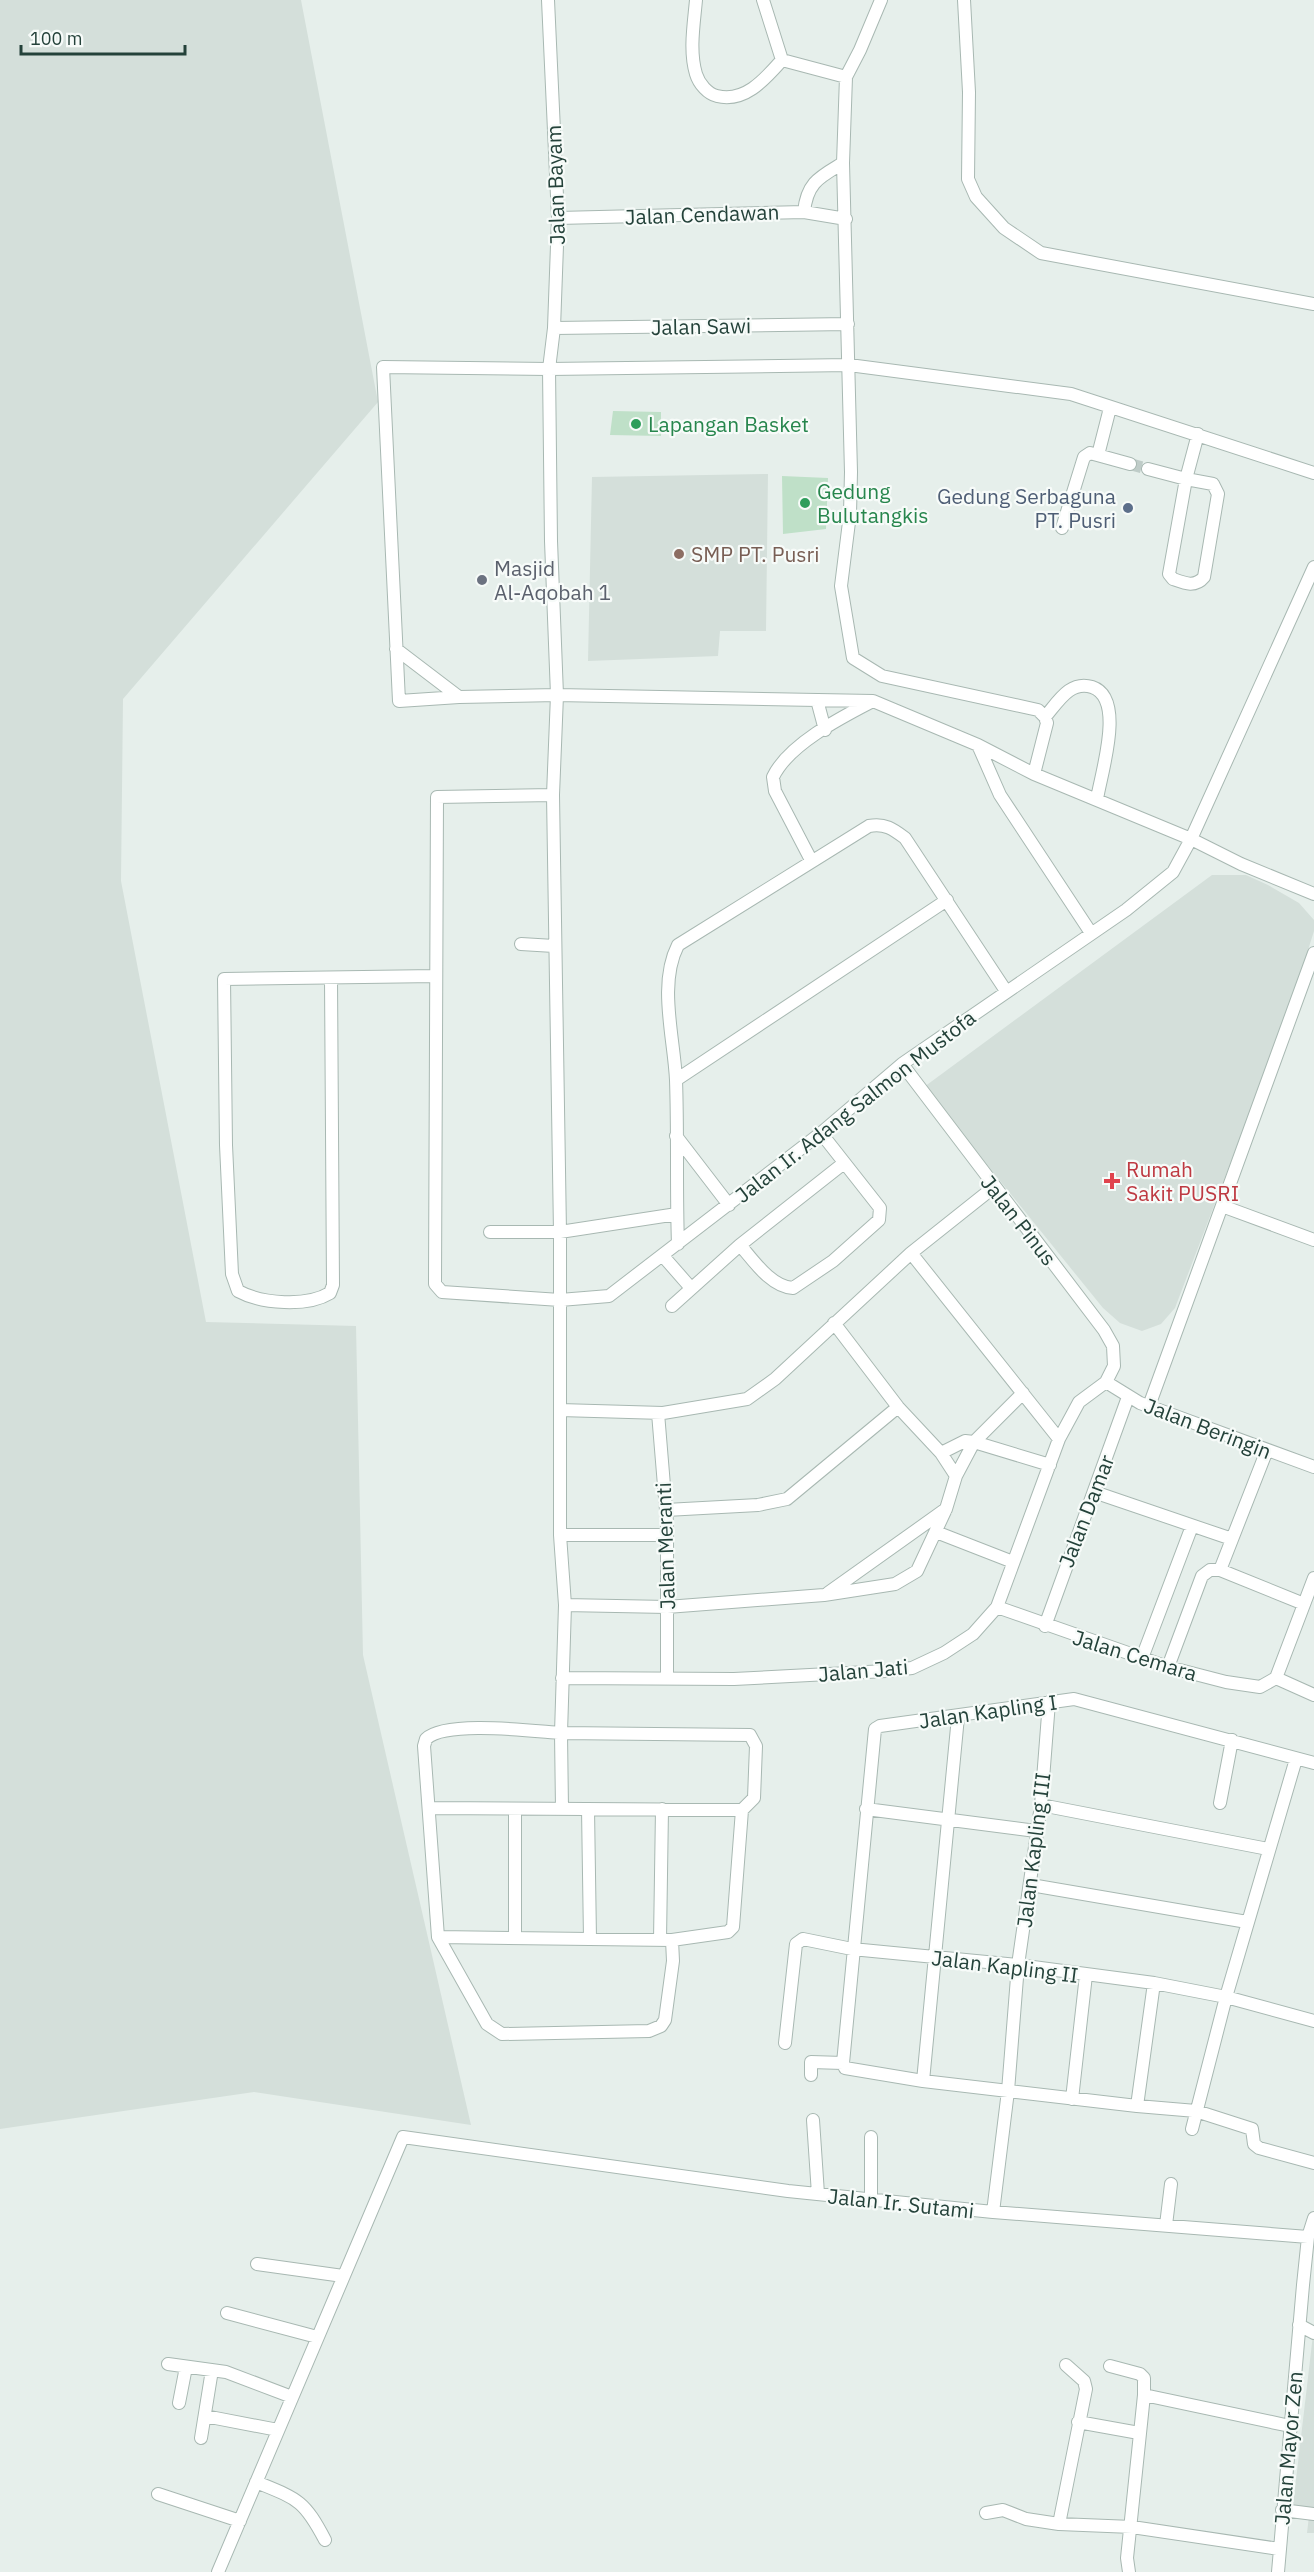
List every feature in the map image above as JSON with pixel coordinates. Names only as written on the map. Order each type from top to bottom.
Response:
[{"type":"street","name":"Jalan Bayam","points":[[548,0],[558,218],[554,328],[549,369],[556,695],[553,795],[560,1232],[560,1535],[565,1605],[561,1733],[562,1809]]},
{"type":"street","points":[[696,0],[692,36],[696,74],[711,95],[728,99],[748,92],[782,60]]},
{"type":"street","points":[[763,0],[782,60]]},
{"type":"street","points":[[881,0],[846,77],[843,162],[849,365],[850,514],[841,586],[853,658],[882,676],[1038,710],[1046,717],[1047,723],[1034,774]]},
{"type":"street","points":[[964,0],[969,92],[968,179],[976,197],[1004,228],[1041,252],[1314,304]]},
{"type":"street","points":[[782,60],[846,77]]},
{"type":"street","points":[[804,212],[806,196],[813,184],[843,162]]},
{"type":"street","name":"Jalan Cendawan","points":[[558,218],[804,212],[846,219]]},
{"type":"street","name":"Jalan Sawi","points":[[554,328],[848,324]]},
{"type":"street","points":[[1314,472],[1071,394],[849,365],[549,369],[383,367],[399,701],[556,695],[873,701],[978,745],[1034,774],[1191,839],[1241,864],[1314,894]]},
{"type":"street","points":[[1098,455],[1110,408]]},
{"type":"street","points":[[1148,469],[1186,479],[1213,484],[1218,494],[1204,577],[1200,582],[1191,584],[1173,579],[1169,574],[1186,479],[1198,434]]},
{"type":"street","points":[[1062,528],[1084,457],[1090,453],[1130,464]]},
{"type":"street","name":"Jalan Ir. Adang Salmon Mustofa","points":[[553,795],[437,797],[435,1284],[442,1292],[560,1300],[609,1296],[821,1133],[902,1064],[1091,933],[1173,872],[1191,839],[1314,567]]},
{"type":"street","points":[[396,649],[459,697]]},
{"type":"street","points":[[1046,717],[1072,687],[1086,685],[1101,690],[1109,703],[1109,736],[1097,799]]},
{"type":"street","points":[[816,700],[825,730]]},
{"type":"street","points":[[811,860],[775,790],[773,777],[792,752],[873,701]]},
{"type":"street","points":[[978,745],[1000,795],[1091,933]]},
{"type":"street","points":[[678,1244],[676,1080],[668,976],[671,958],[678,945],[811,860],[869,826],[890,826],[905,838],[1006,992]]},
{"type":"street","points":[[676,1080],[947,900]]},
{"type":"street","points":[[521,944],[554,946]]},
{"type":"street","points":[[1149,1406],[1314,953]]},
{"type":"street","points":[[331,978],[335,1208],[333,1286],[330,1293],[322,1298],[297,1301],[251,1298],[238,1291],[232,1274],[226,1145],[224,979],[436,976]]},
{"type":"street","name":"Jalan Pinus","points":[[902,1064],[1104,1330],[1113,1346],[1114,1366],[1106,1382]]},
{"type":"street","points":[[740,1245],[756,1264],[787,1288],[793,1288],[833,1261],[879,1221],[880,1208],[821,1133]]},
{"type":"street","points":[[676,1136],[729,1205]]},
{"type":"street","points":[[672,1306],[740,1245],[844,1163]]},
{"type":"street","points":[[560,1410],[658,1413],[747,1399],[775,1379],[911,1253],[994,1187]]},
{"type":"street","points":[[1222,1206],[1314,1240]]},
{"type":"street","points":[[490,1232],[560,1232],[677,1214]]},
{"type":"street","points":[[911,1253],[1059,1439]]},
{"type":"street","points":[[663,1256],[691,1288]]},
{"type":"street","points":[[834,1323],[898,1407],[941,1453],[956,1476]]},
{"type":"street","name":"Jalan Beringin","points":[[1106,1382],[1128,1397],[1149,1406],[1314,1467]]},
{"type":"street","name":"Jalan Jati","points":[[562,1678],[734,1679],[912,1668],[944,1653],[973,1634],[997,1607],[1059,1439],[1079,1402],[1106,1382]]},
{"type":"street","points":[[565,1605],[667,1607],[824,1595],[895,1584],[908,1578],[917,1571],[936,1532],[956,1476],[974,1442],[1023,1393]]},
{"type":"street","name":"Jalan Damar","points":[[1045,1626],[1128,1397]]},
{"type":"street","points":[[666,1510],[758,1505],[787,1499],[898,1407]]},
{"type":"street","name":"Jalan Meranti","points":[[658,1413],[666,1510],[667,1679]]},
{"type":"street","points":[[941,1453],[965,1441],[1050,1464]]},
{"type":"street","points":[[1220,1570],[1267,1450]]},
{"type":"street","points":[[1094,1492],[1232,1539]]},
{"type":"street","points":[[824,1595],[946,1509]]},
{"type":"street","points":[[1142,1658],[1192,1526]]},
{"type":"street","points":[[936,1532],[1014,1562]]},
{"type":"street","points":[[560,1535],[666,1535]]},
{"type":"street","points":[[1168,1667],[1202,1576],[1210,1570],[1220,1570],[1304,1604]]},
{"type":"street","points":[[1314,1578],[1276,1678],[1314,1695]]},
{"type":"street","name":"Jalan Cemara","points":[[997,1607],[1045,1626],[1168,1667],[1226,1682],[1260,1687],[1276,1678]]},
{"type":"street","name":"Jalan Kapling I","points":[[843,2063],[852,1949],[875,1729],[880,1726],[1074,1699],[1314,1763]]},
{"type":"street","name":"Jalan Kapling III","points":[[993,2212],[1008,2091],[1018,1965],[1041,1805],[1048,1702]]},
{"type":"street","points":[[923,2081],[958,1716]]},
{"type":"street","points":[[438,1937],[666,1940],[728,1932],[733,1928],[742,1810],[754,1798],[756,1746],[750,1735],[561,1733],[499,1729],[442,1730],[432,1734],[424,1746],[438,1937],[487,2024],[502,2034],[649,2031],[661,2026],[665,2020],[673,1961],[666,1940],[662,1809]]},
{"type":"street","points":[[1220,1803],[1232,1740]]},
{"type":"street","points":[[1192,2129],[1247,1922],[1296,1759]]},
{"type":"street","points":[[1041,1805],[1268,1849]]},
{"type":"street","points":[[430,1808],[742,1810]]},
{"type":"street","points":[[515,1809],[515,1938]]},
{"type":"street","points":[[588,1809],[590,1939]]},
{"type":"street","points":[[866,1809],[947,1822],[1036,1832]]},
{"type":"street","points":[[1031,1885],[1247,1922]]},
{"type":"street","name":"Jalan Kapling II","points":[[785,2043],[795,1944],[803,1939],[852,1949],[1018,1965],[1154,1983],[1226,1997],[1314,2021]]},
{"type":"street","points":[[1072,2099],[1086,1975]]},
{"type":"street","points":[[1137,2106],[1154,1983]]},
{"type":"street","points":[[811,2075],[811,2062],[843,2063],[847,2070],[923,2081],[1196,2111],[1226,2119],[1236,2126],[1250,2128],[1253,2130],[1254,2144],[1259,2148],[1314,2163]]},
{"type":"street","points":[[813,2120],[819,2194]]},
{"type":"street","name":"Jalan Ir. Sutami","points":[[343,2276],[403,2137],[819,2194],[993,2212],[1308,2237]]},
{"type":"street","points":[[871,2137],[871,2199]]},
{"type":"street","points":[[1166,2225],[1171,2184]]},
{"type":"street","name":"Jalan Mayor Zen","points":[[1278,2572],[1299,2325],[1308,2297],[1308,2237],[1314,2218]]},
{"type":"street","points":[[218,2572],[343,2276],[257,2264]]},
{"type":"street","points":[[227,2313],[317,2337]]},
{"type":"street","points":[[1299,2325],[1314,2334]]},
{"type":"street","points":[[168,2364],[226,2372],[292,2397]]},
{"type":"street","points":[[1059,2524],[1086,2384],[1066,2365]]},
{"type":"street","points":[[1110,2366],[1140,2374],[1144,2378],[1132,2527],[1127,2558],[1129,2572]]},
{"type":"street","points":[[179,2403],[186,2367]]},
{"type":"street","points":[[201,2438],[212,2370]]},
{"type":"street","points":[[1144,2395],[1290,2426]]},
{"type":"street","points":[[204,2416],[278,2430]]},
{"type":"street","points":[[1078,2422],[1139,2433]]},
{"type":"street","points":[[256,2482],[294,2497],[309,2510],[325,2540]]},
{"type":"street","points":[[158,2494],[240,2521]]},
{"type":"street","points":[[1282,2510],[1314,2514]]},
{"type":"street","points":[[986,2513],[1003,2511],[1026,2519],[1059,2524],[1132,2527],[1279,2548]]},
{"type":"shaded area","points":[[0,0],[301,0],[378,402],[123,699],[121,881],[206,1322],[356,1326],[363,1655],[471,2125],[254,2092],[0,2129]]},
{"type":"shaded area","name":"SMP PT. Pusri","points":[[768,474],[766,631],[720,631],[718,656],[588,661],[592,477]]},
{"type":"shaded area","name":"Rumah Sakit PUSRI","points":[[1212,875],[1246,875],[1268,885],[1299,903],[1314,920],[1314,931],[1291,1004],[1175,1308],[1161,1324],[1142,1331],[1120,1323],[1103,1308],[924,1087]]},
{"type":"shaded area","points":[[1314,2326],[1314,2533],[1307,2533],[1309,2516],[1292,2514]]},
{"type":"green space","name":"Lapangan Basket","points":[[613,411],[661,412],[661,436],[610,435]]},
{"type":"green space","name":"Gedung Bulutangkis","points":[[782,476],[828,478],[826,529],[783,534]]},
{"type":"tunnel","points":[[1130,464],[1148,469]]},
{"type":"place","name":"Lapangan Basket","points":[[636,424]]},
{"type":"place","name":"Gedung Bulutangkis","points":[[805,503]]},
{"type":"place","name":"Gedung Serbaguna PT. Pusri","points":[[1128,508]]},
{"type":"place","name":"SMP PT. Pusri","points":[[679,554]]},
{"type":"place","name":"Masjid Al-Aqobah 1","points":[[482,580]]},
{"type":"place","name":"Rumah Sakit PUSRI","points":[[1112,1181]]}]
